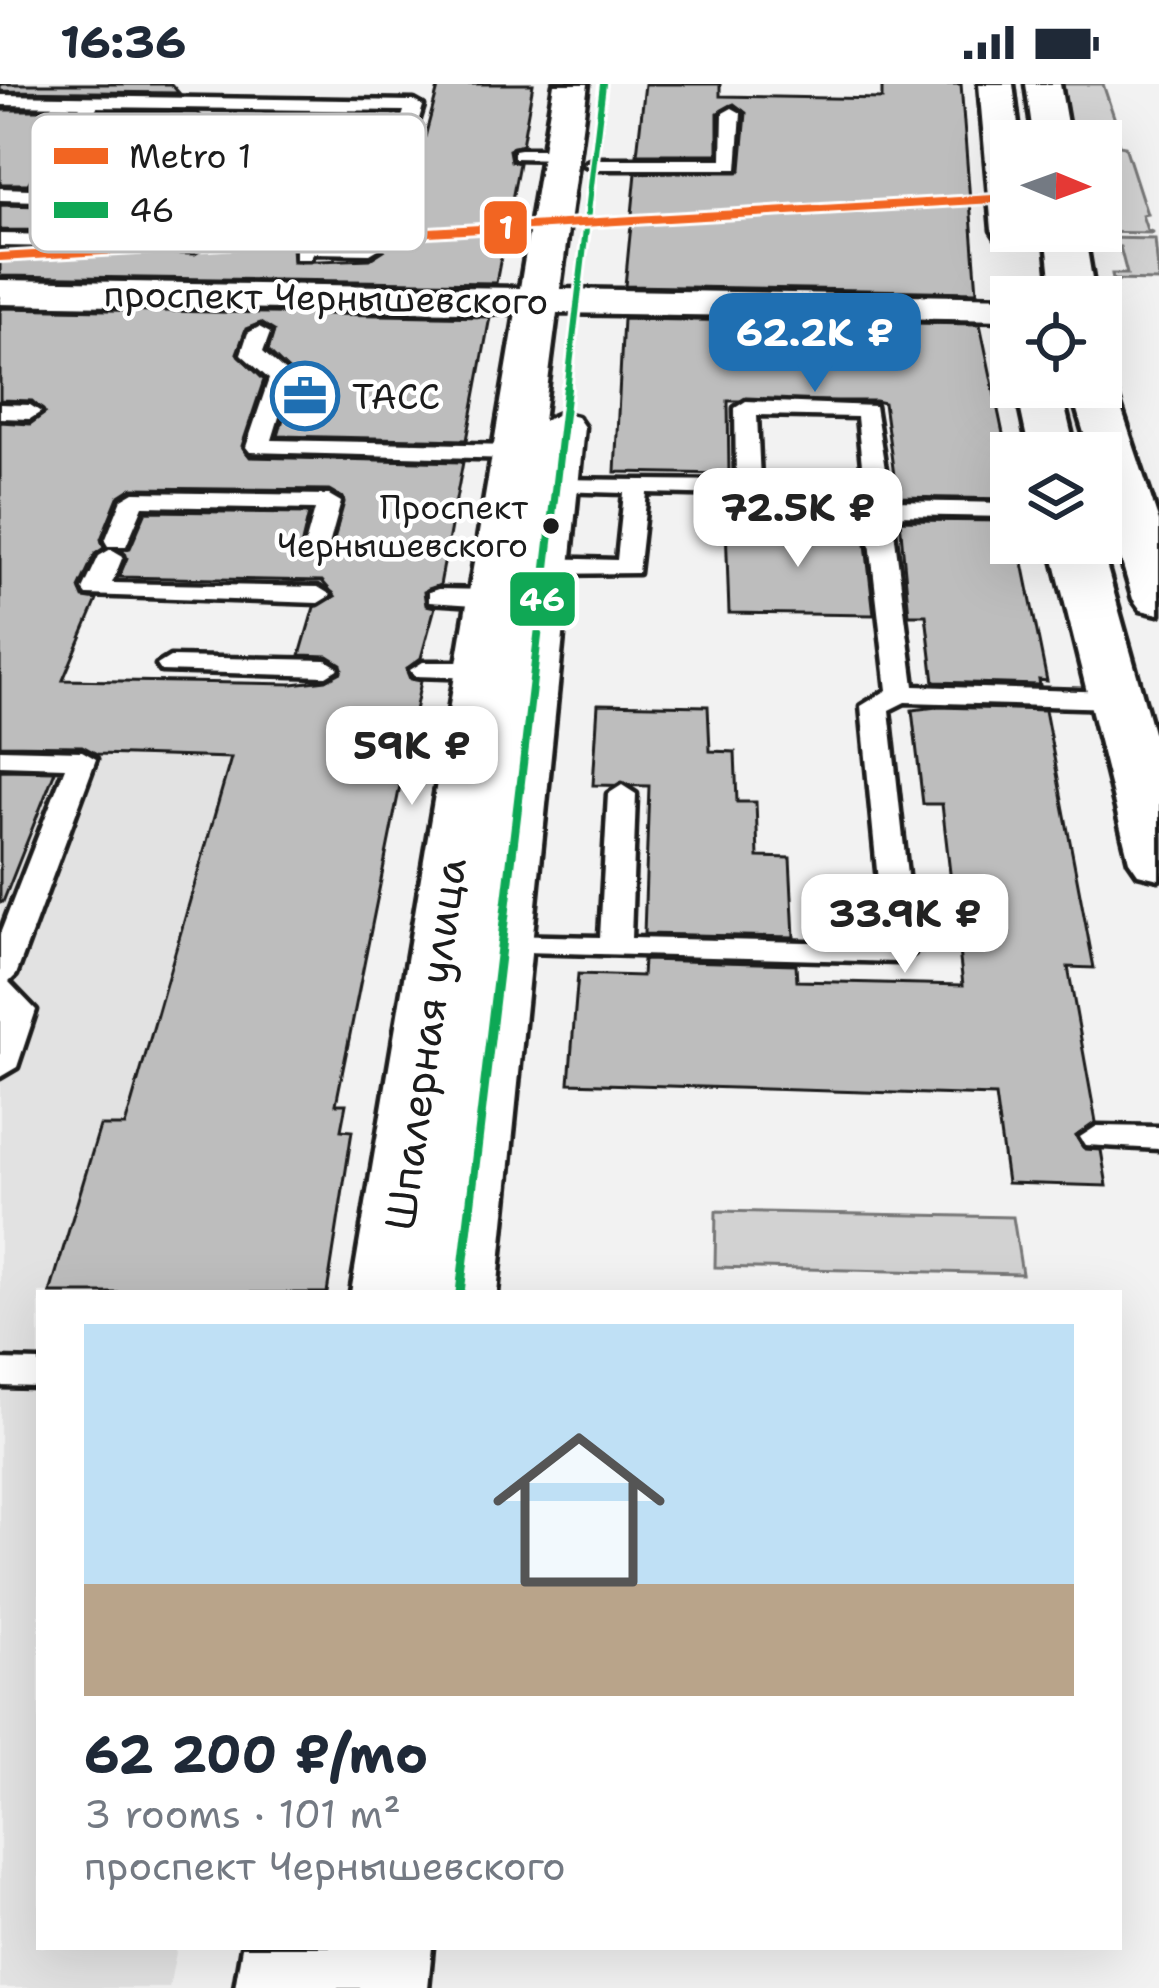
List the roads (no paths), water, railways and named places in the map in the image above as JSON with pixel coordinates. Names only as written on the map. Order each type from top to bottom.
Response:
[{"type":"street","name":"Шпалерная улица","points":[[460,1290],[545,566],[534,468],[576,159],[571,84]]},
{"type":"street","name":"Шпалерная улица","points":[[576,159],[603,84]]},
{"type":"street","points":[[996,84],[1000,120]]},
{"type":"street","points":[[1043,84],[1049,120]]},
{"type":"street","name":"проспект Чернышевского","points":[[20,288],[291,290],[554,319],[990,344]]},
{"type":"street","name":"проспект Чернышевского","points":[[0,330],[259,333],[554,319],[990,309]]},
{"type":"street","points":[[1099,408],[1159,599]]},
{"type":"street","name":"Шпалерная улица","points":[[388,1290],[452,670],[465,597],[534,468]]},
{"type":"street","points":[[1080,564],[1159,861]]},
{"type":"street","points":[[284,1988],[290,1950]]},
{"type":"street","points":[[380,1988],[384,1950]]},
{"type":"lane","points":[[0,100],[414,106],[411,114]]},
{"type":"lane","points":[[520,154],[730,166],[732,100]]},
{"type":"lane","points":[[84,114],[92,101]]},
{"type":"lane","points":[[0,240],[30,239]]},
{"type":"lane","points":[[259,333],[252,354],[280,377],[258,447],[534,468],[636,486],[748,489],[990,508]]},
{"type":"lane","points":[[748,489],[746,408],[868,411],[901,694]]},
{"type":"lane","points":[[0,411],[31,412]]},
{"type":"lane","points":[[545,566],[629,568],[636,486]]},
{"type":"lane","points":[[134,499],[329,502],[315,552],[311,595],[96,590],[134,499]]},
{"type":"lane","points":[[170,665],[326,668]]},
{"type":"lane","points":[[896,912],[875,706],[901,694],[1115,700]]},
{"type":"lane","points":[[0,757],[82,759],[0,975]]},
{"type":"lane","points":[[615,946],[622,794]]},
{"type":"lane","points":[[501,944],[898,953]]},
{"type":"lane","points":[[0,990],[20,1010],[0,1066]]},
{"type":"lane","points":[[1097,1137],[1159,1138]]},
{"type":"lane","points":[[0,1373],[36,1374]]},
{"type":"metro line","name":"1","points":[[426,232],[990,199]]},
{"type":"metro line","name":"1","points":[[0,257],[86,252]]},
{"type":"place","name":"ТАСС","points":[[305,396]]},
{"type":"place","name":"Проспект Чернышевского","points":[[551,526]]}]
